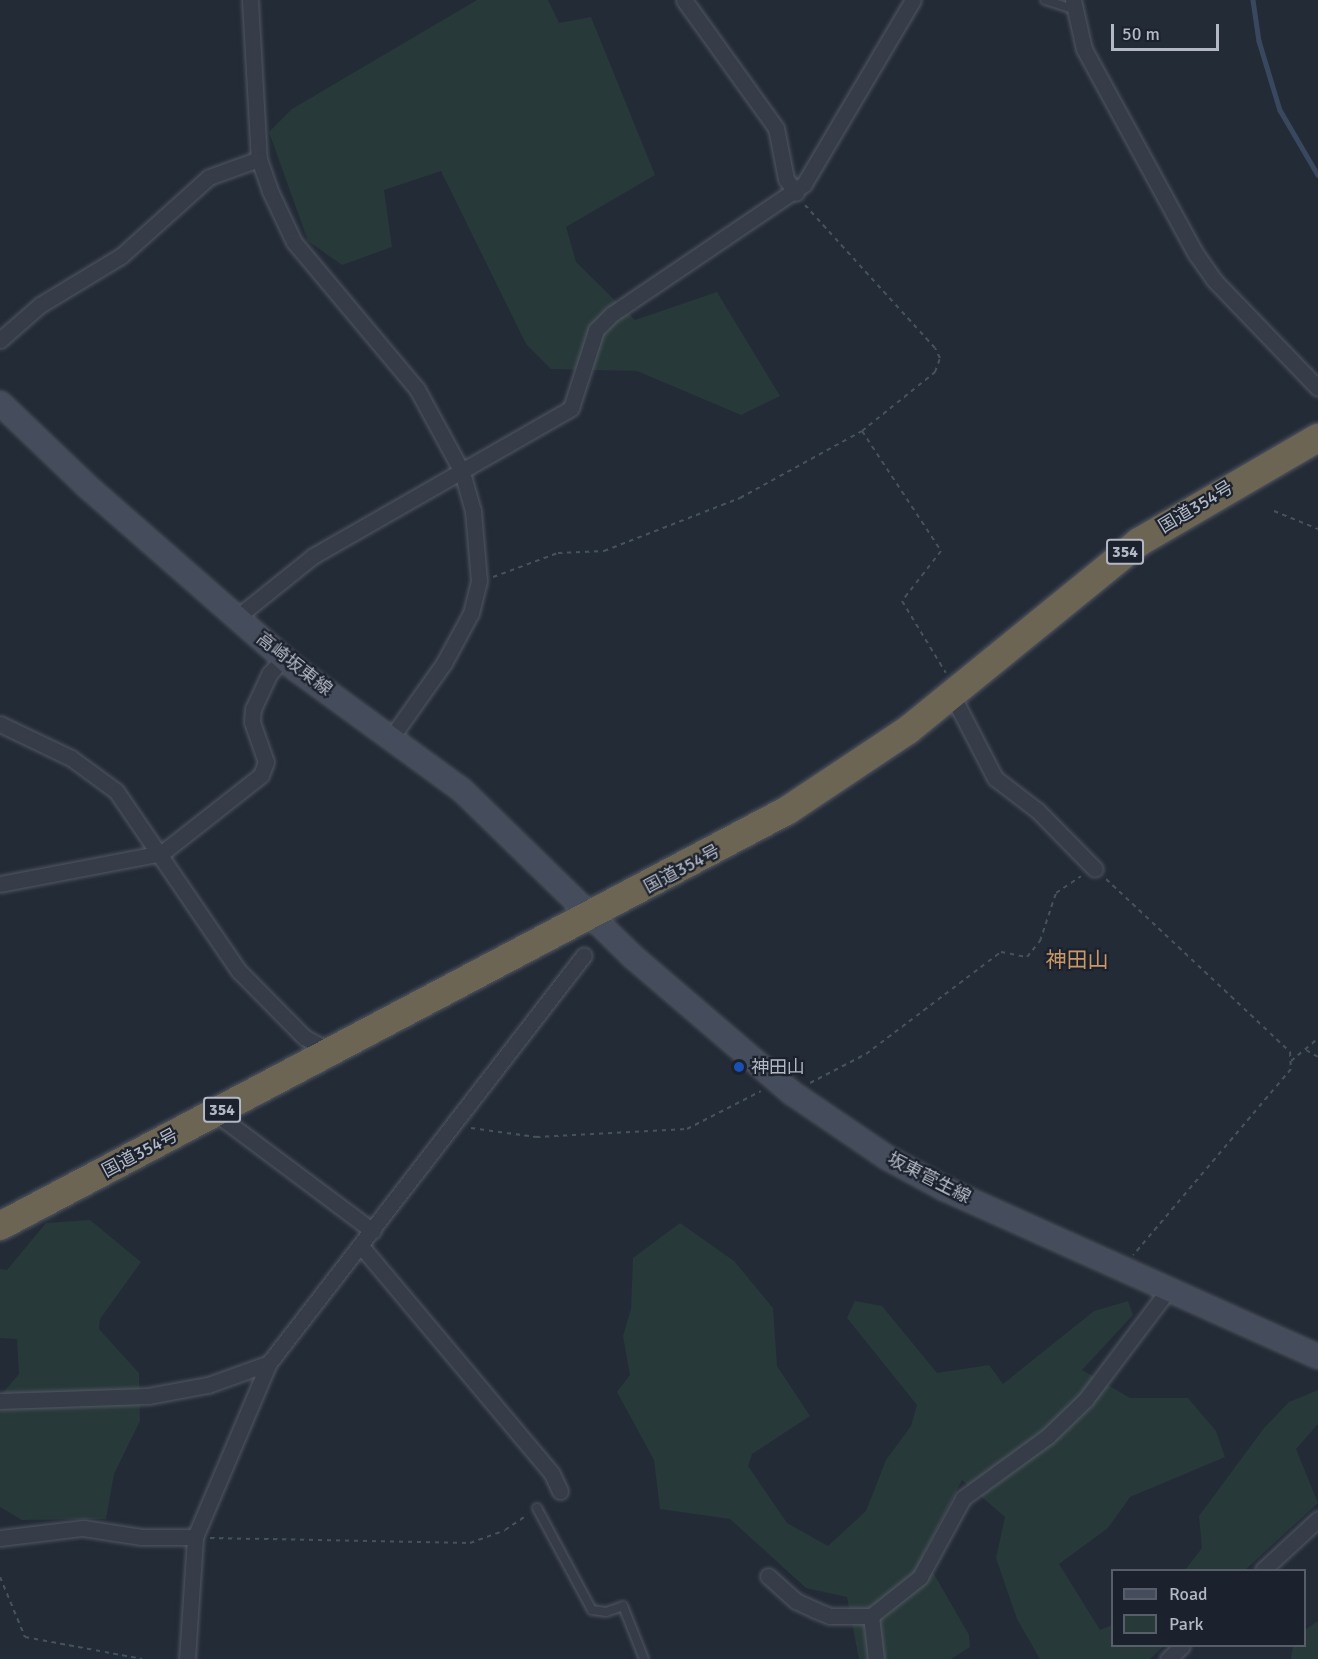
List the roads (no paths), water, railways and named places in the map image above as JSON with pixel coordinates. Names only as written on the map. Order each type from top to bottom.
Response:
[{"type":"highway","name":"国道354号","points":[[0,1226],[593,916],[843,777],[1139,542],[1318,438]]},
{"type":"main road","name":"高崎坂東線","points":[[0,403],[236,618],[284,658],[393,735],[470,797],[593,916]]},
{"type":"main road","name":"坂東菅生線","points":[[593,916],[696,1014],[783,1086],[886,1157],[945,1189],[1318,1357]]},
{"type":"street","points":[[250,0],[259,159],[294,242],[417,389],[462,471],[473,511],[479,581],[471,613],[444,663],[393,735]]},
{"type":"street","points":[[684,0],[776,128],[786,179],[796,193]]},
{"type":"street","points":[[236,618],[313,556],[571,408],[596,330],[612,314],[796,193],[913,0]]},
{"type":"street","points":[[1073,4],[1084,49],[1196,254],[1214,280],[1318,388]]},
{"type":"street","points":[[0,340],[40,305],[121,256],[209,177],[259,159]]},
{"type":"street","points":[[0,884],[162,853],[261,775],[266,762],[252,722],[253,709],[270,673],[284,658]]},
{"type":"street","points":[[951,693],[995,778],[1038,811],[1095,869]]},
{"type":"street","points":[[0,724],[102,779],[136,815],[239,970],[304,1037],[333,1053]]},
{"type":"street","points":[[187,1659],[195,1537],[269,1363],[584,955]]},
{"type":"street","points":[[215,1113],[373,1230]]},
{"type":"street","points":[[361,1246],[552,1474],[560,1491]]},
{"type":"street","points":[[768,1576],[796,1601],[830,1616],[871,1616],[920,1577],[963,1498],[1048,1436],[1086,1399],[1169,1288]]},
{"type":"street","points":[[0,1401],[148,1396],[208,1385],[269,1363]]},
{"type":"street","points":[[1264,1569],[1318,1519]]},
{"type":"street","points":[[0,1538],[83,1528],[141,1537],[195,1537]]},
{"type":"street","points":[[871,1616],[876,1659]]},
{"type":"street","points":[[1168,1659],[1181,1647]]},
{"type":"lane","points":[[1045,0],[1073,4]]},
{"type":"lane","points":[[537,1508],[592,1610],[606,1612],[623,1605],[644,1659]]},
{"type":"waterway","points":[[1253,0],[1259,41],[1280,110],[1318,175]]},
{"type":"place","name":"神田山","points":[[739,1067]]},
{"type":"district","name":"神田山","points":[[1077,960]]}]
